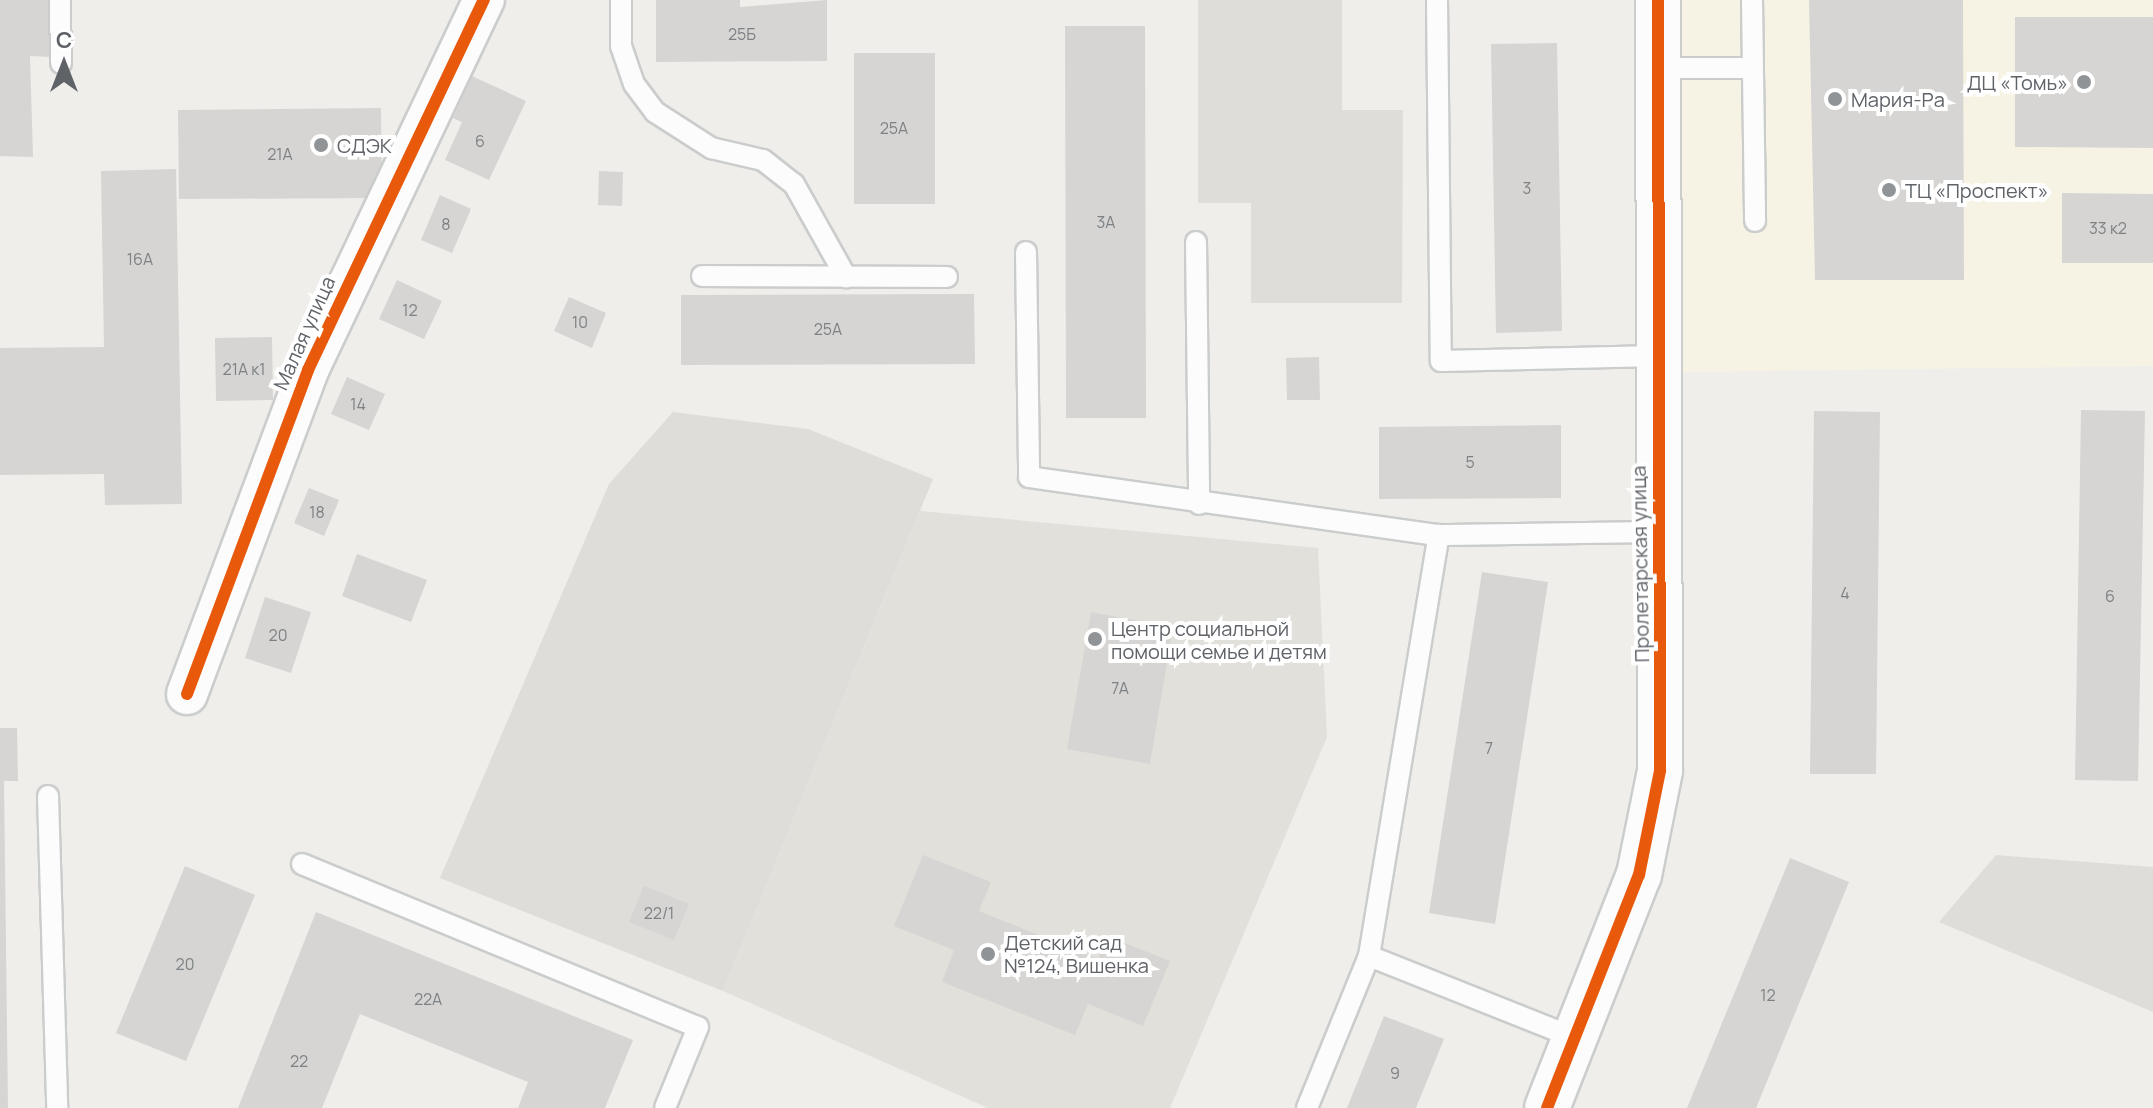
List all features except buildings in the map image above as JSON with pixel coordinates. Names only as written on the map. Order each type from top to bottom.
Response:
[{"type":"street","name":"Малая улица","points":[[187,694],[308,370],[484,0]]},
{"type":"street","name":"Пролетарская улица","points":[[1547,1108],[1639,875],[1655,812],[1660,771],[1658,0]]},
{"type":"lane","points":[[60,0],[61,63]]},
{"type":"lane","points":[[621,0],[621,46],[634,84],[655,112],[711,148],[763,160],[794,184],[846,277]]},
{"type":"lane","points":[[1437,0],[1441,361],[1658,356]]},
{"type":"lane","points":[[1752,0],[1755,221]]},
{"type":"lane","points":[[1659,68],[1751,68]]},
{"type":"lane","points":[[1196,242],[1199,504]]},
{"type":"lane","points":[[1026,252],[1029,477],[1199,504],[1439,535],[1660,532]]},
{"type":"lane","points":[[702,276],[947,277]]},
{"type":"lane","points":[[1307,1108],[1369,956],[1439,535]]},
{"type":"lane","points":[[48,796],[57,1108]]},
{"type":"lane","points":[[302,864],[698,1027],[665,1108]]},
{"type":"lane","points":[[1369,956],[1575,1038]]},
{"type":"shaded area","points":[[1198,0],[1342,0],[1342,110],[1403,110],[1402,303],[1251,303],[1251,203],[1198,203]]},
{"type":"shaded area","points":[[1677,0],[2153,0],[2153,366],[1683,372]]},
{"type":"shaded area","points":[[673,412],[808,429],[933,479],[723,991],[440,878],[609,484]]},
{"type":"shaded area","points":[[920,511],[1318,548],[1327,737],[1170,1108],[988,1108],[723,991]]},
{"type":"shaded area","points":[[1996,855],[2153,867],[2153,1012],[1939,922]]},
{"type":"cycle path","points":[[187,694],[308,370],[484,0]]},
{"type":"cycle path","points":[[1547,1108],[1639,875],[1660,771],[1658,0]]},
{"type":"place","name":"ДЦ «Томь»","points":[[2084,82]]},
{"type":"place","name":"Мария-Ра","points":[[1835,99]]},
{"type":"place","name":"СДЭК","points":[[321,145]]},
{"type":"place","name":"ТЦ «Проспект»","points":[[1889,190]]},
{"type":"place","name":"Центр социальной помощи семье и детям","points":[[1095,639]]},
{"type":"place","name":"Детский сад №124, Вишенка","points":[[988,954]]}]
